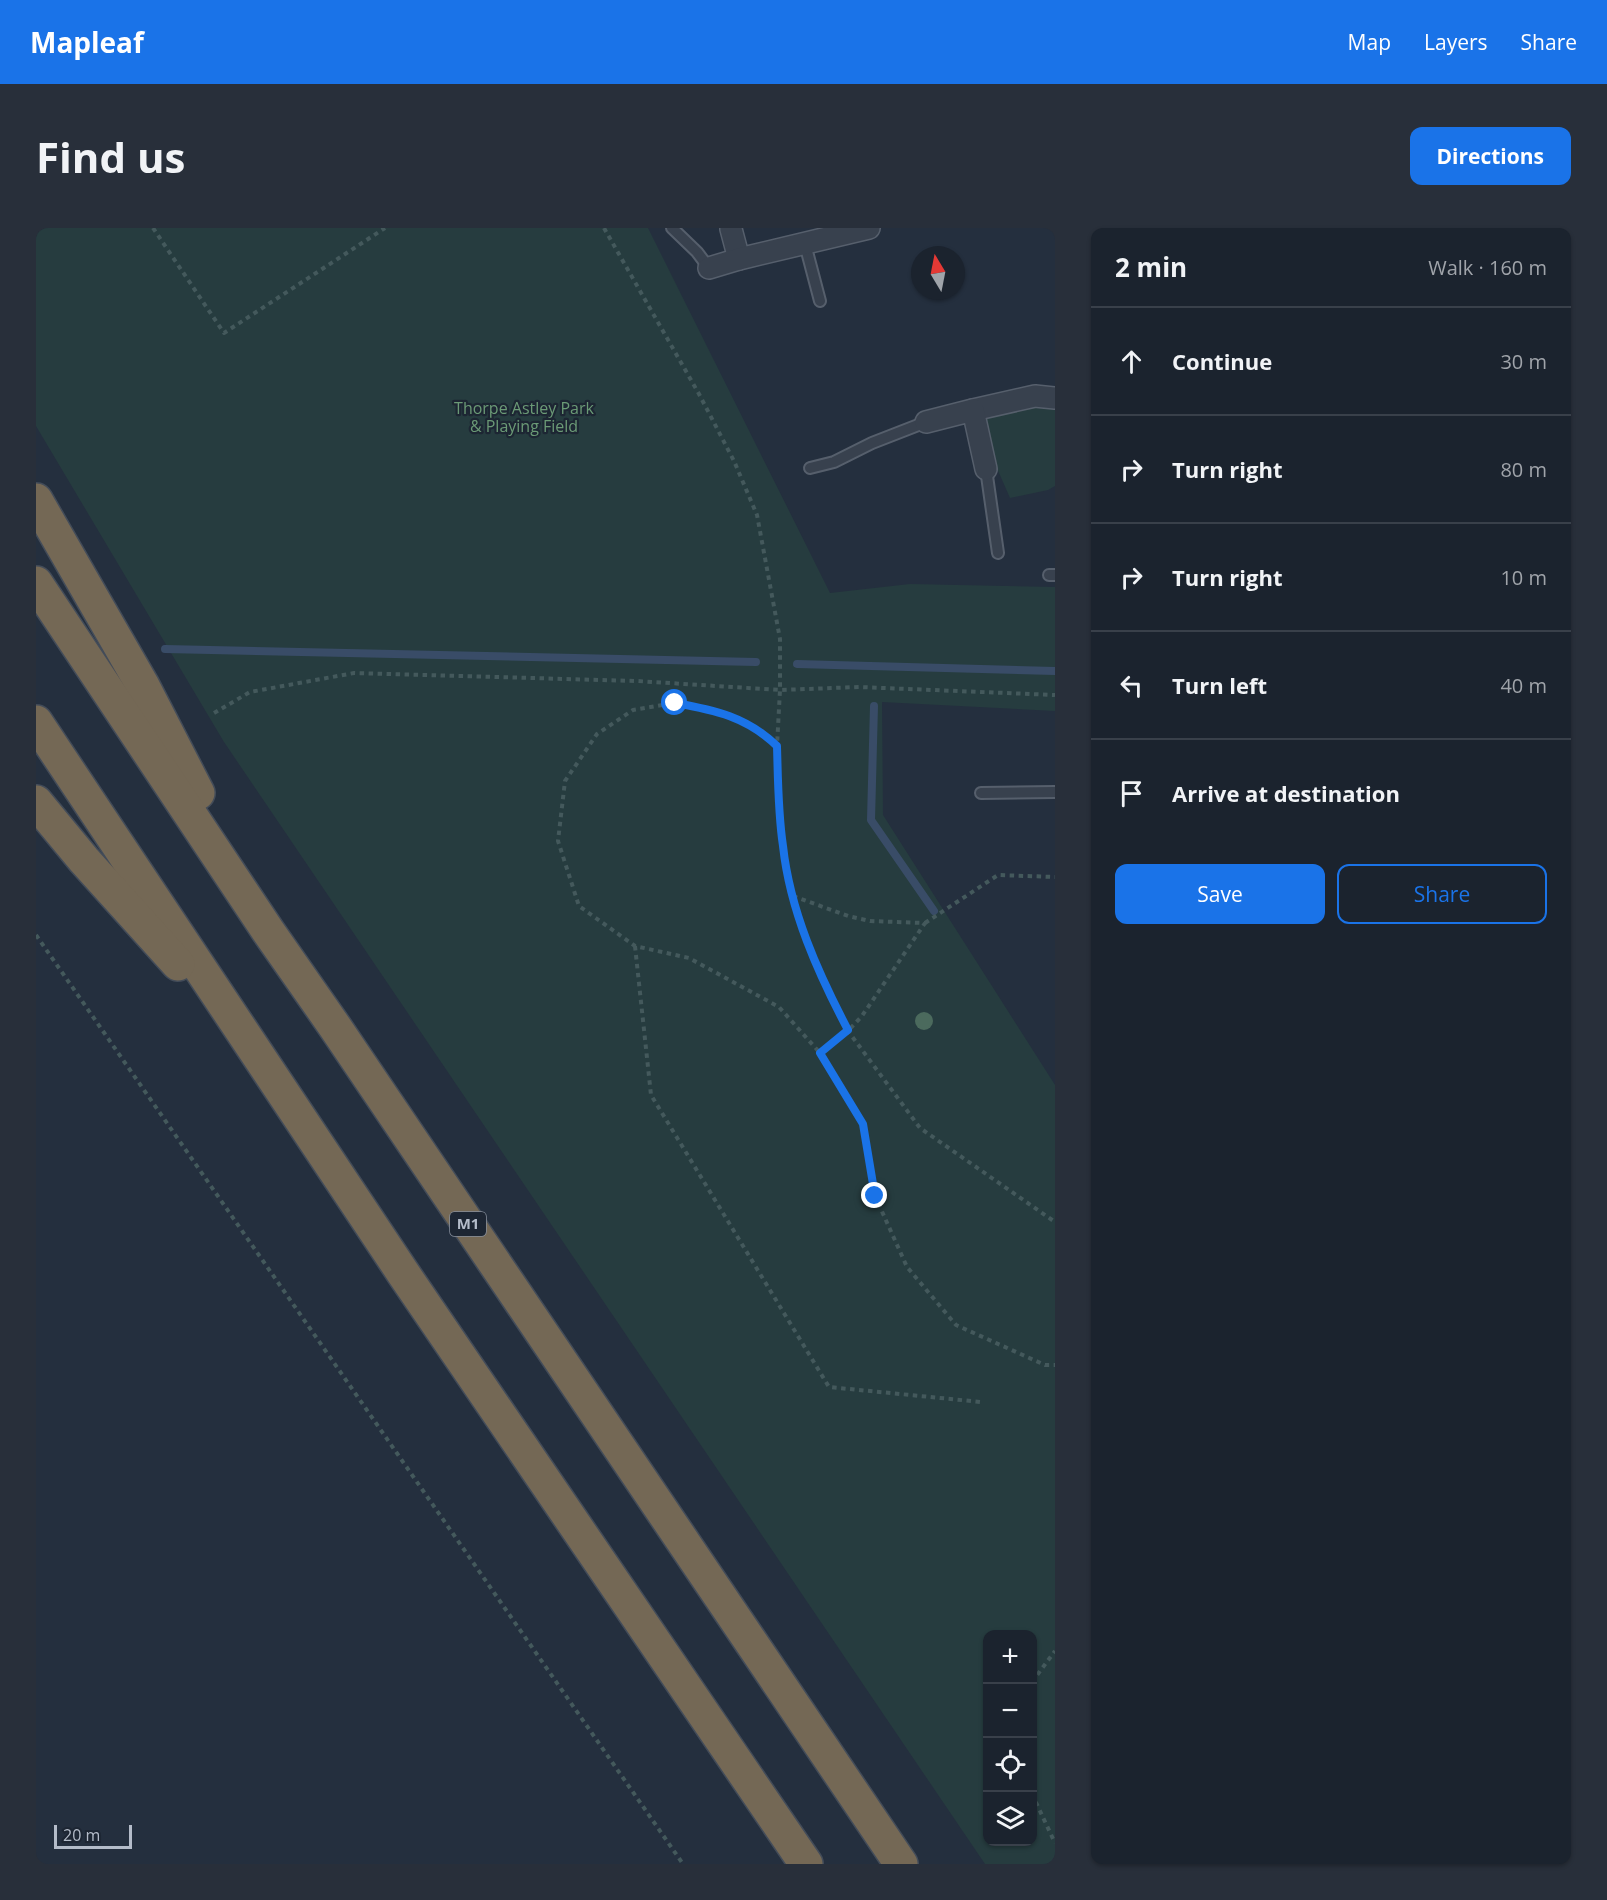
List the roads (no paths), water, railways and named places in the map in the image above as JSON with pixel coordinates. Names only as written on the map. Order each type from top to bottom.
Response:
[{"type":"highway","points":[[36,500],[143,686],[268,931]]},
{"type":"highway","name":"M1","points":[[36,583],[268,931],[901,1864]]},
{"type":"highway","points":[[36,722],[403,1273],[806,1864]]},
{"type":"highway","points":[[36,802],[84,860],[252,1045]]},
{"type":"street","points":[[709,268],[805,244],[840,232],[869,228]]},
{"type":"street","points":[[731,229],[739,259]]},
{"type":"street","points":[[926,422],[1035,396],[1055,398]]},
{"type":"street","points":[[974,410],[986,469]]},
{"type":"lane","points":[[672,228],[697,252],[709,268]]},
{"type":"lane","points":[[805,244],[820,301]]},
{"type":"lane","points":[[810,468],[834,462],[872,443],[926,422]]},
{"type":"lane","points":[[986,469],[998,554]]},
{"type":"lane","points":[[981,793],[1055,792]]},
{"type":"waterway","points":[[165,649],[756,662]]},
{"type":"waterway","points":[[797,664],[1055,671]]},
{"type":"waterway","points":[[874,706],[871,820],[934,911]]},
{"type":"park label","name":"Thorpe Astley Park & Playing Field","points":[[524,417]]}]
